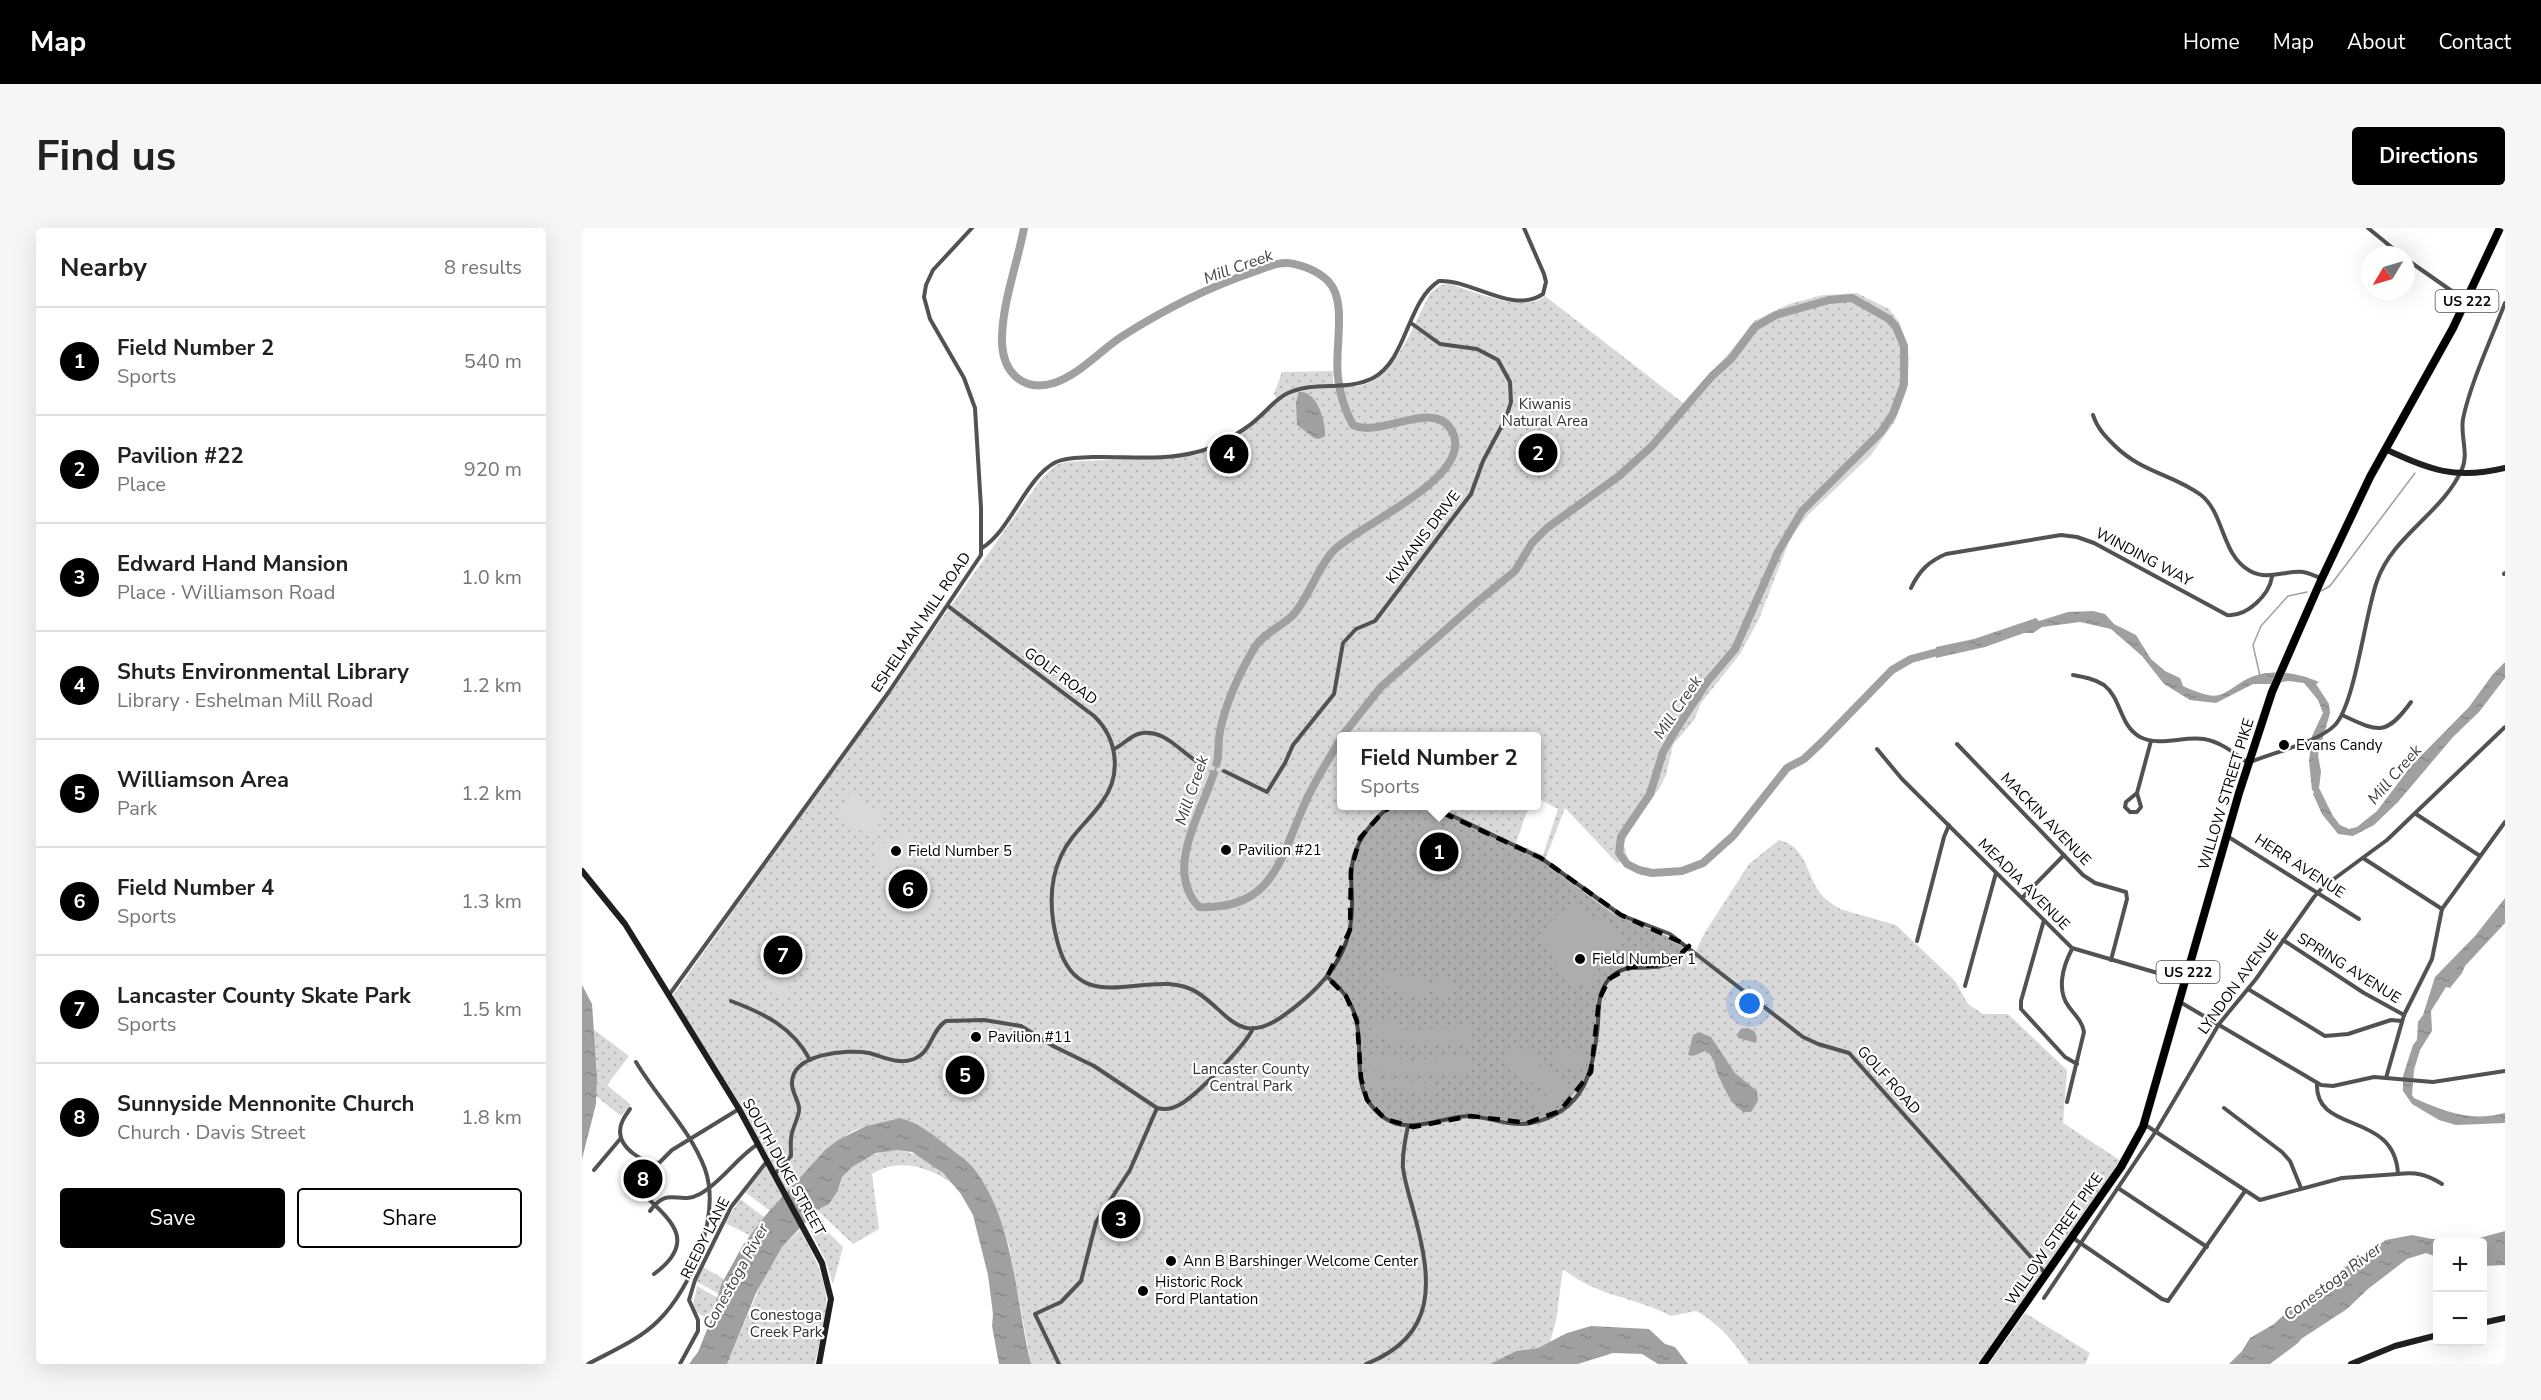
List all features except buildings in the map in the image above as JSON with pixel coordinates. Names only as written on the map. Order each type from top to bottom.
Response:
[{"type":"highway","name":"WILLOW STREET PIKE","points":[[1983,1364],[2046,1275],[2076,1240],[2121,1167],[2144,1124],[2248,763],[2272,692],[2322,578],[2385,449],[2466,302],[2500,228]]},
{"type":"main road","points":[[2385,449],[2427,467],[2458,475],[2505,468]]},
{"type":"main road","name":"SOUTH DUKE STREET","points":[[582,871],[625,924],[739,1109],[808,1236],[824,1270],[831,1299],[819,1364]]},
{"type":"main road","points":[[2487,1322],[2505,1318]]},
{"type":"main road","points":[[2351,1364],[2388,1349],[2433,1336]]},
{"type":"street","points":[[972,228],[933,270],[926,285],[924,297],[930,319],[964,378],[973,400],[976,419],[982,548]]},
{"type":"street","name":"ESHELMAN MILL ROAD","points":[[669,996],[888,693],[978,560],[982,548],[992,541],[1043,472],[1058,461],[1089,457],[1167,456],[1198,452],[1253,423],[1288,393],[1309,385],[1352,385],[1374,377],[1382,371],[1395,353],[1427,292],[1439,281],[1454,282],[1522,301],[1530,301],[1543,294],[1546,282],[1524,228]]},
{"type":"street","points":[[2368,228],[2390,246]]},
{"type":"street","points":[[2415,266],[2466,302]]},
{"type":"street","points":[[2073,675],[2093,680],[2104,686],[2113,695],[2122,718],[2130,729],[2151,741],[2193,739],[2210,741],[2224,747],[2248,763],[2328,730],[2342,715],[2351,688],[2363,630],[2380,572],[2392,551],[2440,501],[2464,462],[2462,431],[2464,416],[2505,303]]},
{"type":"street","name":"KIWANIS DRIVE","points":[[1224,771],[1267,792],[1293,745],[1334,694],[1343,643],[1356,629],[1375,621],[1471,494],[1483,460],[1509,408],[1510,382],[1498,360],[1478,349],[1440,344],[1411,323]]},
{"type":"street","points":[[2093,415],[2102,432],[2126,457],[2200,495],[2210,505],[2239,562],[2256,574],[2272,576],[2302,572],[2322,578]]},
{"type":"street","name":"WINDING WAY","points":[[1911,588],[1920,571],[1934,559],[1946,554],[2061,535],[2085,539],[2109,550],[2227,615],[2240,613],[2261,598],[2270,588],[2272,576]]},
{"type":"street","name":"GOLF ROAD","points":[[948,606],[1094,716],[1104,726],[1114,749],[1114,776],[1109,791],[1101,804],[1072,836],[1055,873],[1052,909],[1063,959],[1080,978],[1099,987],[1120,988],[1169,984],[1191,989],[1232,1023],[1253,1028]]},
{"type":"street","points":[[2342,715],[2370,728],[2380,729],[2392,723],[2411,702]]},
{"type":"street","name":"LYNDON AVENUE","points":[[2044,1298],[2076,1240],[2118,1188],[2156,1131],[2219,1024],[2248,989],[2317,892],[2416,814],[2505,727]]},
{"type":"street","points":[[1114,749],[1135,735],[1155,734],[1168,740],[1205,766]]},
{"type":"street","points":[[2137,793],[2126,802],[2125,807],[2130,812],[2137,812],[2141,807],[2137,793],[2151,741]]},
{"type":"street","name":"MACKIN AVENUE","points":[[1957,744],[2091,881],[2127,894],[2111,960]]},
{"type":"street","name":"MEADIA AVENUE","points":[[1877,749],[1902,779],[2072,948],[2186,981]]},
{"type":"street","points":[[775,1174],[791,1156],[791,1139],[800,1108],[792,1080],[800,1067],[810,1060],[825,1055],[852,1052],[864,1052],[901,1062],[910,1061],[924,1054],[940,1026],[946,1021],[1004,1021],[1026,1028],[1053,1046],[1094,1066],[1157,1108],[1171,1108],[1189,1099],[1246,1039],[1253,1028],[1270,1024],[1283,1016],[1327,977],[1341,954],[1350,930],[1353,904],[1351,870],[1355,851],[1370,824],[1386,810]]},
{"type":"street","name":"GOLF ROAD","points":[[1440,810],[1541,858],[1621,915],[1670,934],[1689,946],[1803,1037],[1818,1044],[1845,1050],[1853,1055],[2046,1275]]},
{"type":"street","points":[[2416,814],[2480,856]]},
{"type":"street","points":[[2386,1078],[2404,1015],[2433,959],[2442,909],[2505,822]]},
{"type":"street","points":[[1917,941],[1949,825]]},
{"type":"street","name":"HERR AVENUE","points":[[2227,835],[2359,919]]},
{"type":"street","points":[[2022,898],[2064,855]]},
{"type":"street","points":[[2363,858],[2442,909]]},
{"type":"street","points":[[1965,987],[1996,873]]},
{"type":"street","points":[[2044,920],[2021,1001],[2021,1009],[2065,1057],[2077,1064]]},
{"type":"street","name":"SPRING AVENUE","points":[[2283,940],[2340,978],[2404,1015]]},
{"type":"street","points":[[1327,977],[1346,996],[1358,1022],[1361,1078],[1368,1100],[1385,1119],[1407,1126],[1421,1126],[1471,1116],[1511,1124],[1527,1123],[1542,1120],[1560,1111],[1577,1095],[1591,1072],[1596,1053],[1599,999],[1610,979],[1630,967],[1670,964],[1689,946]]},
{"type":"street","points":[[2067,1102],[2083,1037],[2083,1027],[2067,1004],[2061,986],[2072,948]]},
{"type":"street","points":[[2248,989],[2325,1036],[2348,1034],[2391,1020],[2402,1021]]},
{"type":"street","points":[[731,1001],[783,1026],[810,1060]]},
{"type":"street","points":[[2180,1002],[2317,1083],[2333,1086],[2369,1078],[2433,1082],[2505,1071]]},
{"type":"street","points":[[588,1364],[629,1343],[659,1321],[680,1292],[697,1259],[710,1213],[709,1187],[705,1169],[690,1138],[636,1062]]},
{"type":"street","points":[[2317,1083],[2319,1100],[2330,1112],[2340,1119],[2372,1130],[2391,1148],[2396,1158],[2398,1174]]},
{"type":"street","points":[[1059,1364],[1035,1314],[1061,1302],[1081,1281],[1096,1222],[1130,1170],[1157,1108]]},
{"type":"street","points":[[2224,1108],[2282,1152],[2290,1161],[2301,1188]]},
{"type":"street","points":[[630,1109],[621,1124],[621,1138],[637,1157],[659,1163]]},
{"type":"street","points":[[654,1274],[672,1260],[676,1242],[673,1226],[638,1188],[638,1184],[659,1163],[690,1138],[739,1109]]},
{"type":"street","points":[[2144,1124],[2262,1200],[2355,1175],[2416,1172],[2428,1175],[2442,1184]]},
{"type":"street","points":[[1366,1364],[1387,1355],[1409,1338],[1424,1306],[1426,1287],[1424,1257],[1403,1166],[1407,1126]]},
{"type":"street","points":[[594,1170],[621,1138]]},
{"type":"street","points":[[650,1212],[662,1198],[697,1195],[709,1187],[744,1154],[759,1144]]},
{"type":"street","name":"REEDY LANE","points":[[680,1364],[698,1331],[698,1320],[689,1300],[695,1280],[731,1207],[768,1160]]},
{"type":"street","points":[[2118,1188],[2207,1247]]},
{"type":"street","points":[[2076,1240],[2166,1301],[2171,1298],[2245,1191]]},
{"type":"highlighted area","points":[[1406,796],[1541,858],[1621,915],[1689,946],[1670,964],[1630,967],[1609,979],[1599,1000],[1591,1072],[1560,1111],[1527,1123],[1471,1116],[1413,1127],[1385,1119],[1367,1100],[1361,1078],[1357,1021],[1346,996],[1327,977],[1350,930],[1351,870],[1360,838],[1382,813]]},
{"type":"green space","name":"Lancaster County Central Park","points":[[1449,284],[1512,302],[1536,301],[1545,296],[1683,403],[1730,352],[1754,321],[1789,304],[1823,295],[1857,293],[1889,309],[1899,322],[1906,341],[1909,359],[1907,390],[1895,421],[1871,455],[1808,515],[1789,542],[1759,619],[1740,654],[1701,703],[1694,720],[1673,745],[1666,775],[1660,787],[1626,837],[1624,845],[1628,859],[1617,863],[1565,808],[1544,863],[1613,914],[1671,938],[1694,955],[1704,934],[1749,864],[1779,840],[1788,843],[1800,853],[1818,890],[1828,901],[1840,909],[1896,925],[1955,981],[1968,1004],[1983,1014],[2008,1014],[2067,1070],[2063,1123],[2121,1161],[1979,1364],[1749,1364],[1726,1334],[1696,1311],[1671,1316],[1590,1286],[1563,1269],[1556,1321],[1550,1342],[1538,1348],[1516,1351],[1490,1364],[1031,1364],[1009,1246],[985,1186],[970,1163],[933,1135],[900,1118],[866,1126],[851,1132],[825,1150],[770,1211],[745,1192],[771,1160],[672,997],[1042,478],[1056,465],[1066,462],[1197,455],[1250,428],[1278,402],[1274,394],[1282,372],[1333,371],[1333,387],[1354,387],[1366,384],[1377,378],[1396,357],[1431,292],[1441,285]]},
{"type":"green space","points":[[850,793],[885,815],[871,837],[836,815]]},
{"type":"green space","points":[[1428,823],[1466,835],[1469,845],[1446,874],[1430,872],[1420,864],[1415,843],[1416,835]]},
{"type":"green space","name":"Field Number 5","points":[[908,830],[921,853],[885,873],[872,850]]},
{"type":"green space","points":[[906,876],[917,877],[940,908],[924,917],[907,919],[884,908],[877,901]]},
{"type":"green space","name":"Field Number 1","points":[[1577,907],[1600,920],[1623,940],[1586,984],[1572,984],[1541,941],[1553,918]]},
{"type":"green space","points":[[797,942],[802,949],[792,964],[775,968],[767,962],[767,956],[776,948],[790,951]]},
{"type":"green space","points":[[1389,969],[1404,977],[1428,981],[1428,997],[1407,996],[1382,983]]},
{"type":"green space","points":[[767,977],[789,979],[788,994],[766,992]]},
{"type":"green space","points":[[1453,979],[1454,996],[1436,997],[1434,980]]},
{"type":"green space","points":[[1377,1017],[1408,1030],[1470,1028],[1473,1044],[1420,1046],[1395,1042],[1370,1032]]},
{"type":"green space","points":[[593,1029],[629,1056],[607,1085],[631,1105],[621,1116],[596,1096],[597,1068]]},
{"type":"green space","points":[[1517,1045],[1541,1063],[1528,1079],[1504,1064]]},
{"type":"green space","points":[[1566,1047],[1586,1059],[1578,1075],[1554,1061]]},
{"type":"green space","points":[[1371,1055],[1411,1060],[1470,1057],[1471,1073],[1420,1075],[1382,1073],[1370,1070]]},
{"type":"green space","points":[[1544,1065],[1570,1086],[1560,1098],[1532,1082]]},
{"type":"green space","points":[[1370,1075],[1399,1082],[1434,1083],[1435,1091],[1411,1091],[1369,1084]]},
{"type":"green space","points":[[1536,1089],[1553,1101],[1542,1112],[1528,1102]]},
{"type":"green space","points":[[897,1150],[928,1161],[952,1183],[933,1172],[913,1166],[892,1166],[872,1174],[879,1229],[853,1244],[817,1210],[832,1200],[841,1179],[853,1166],[875,1155]]},
{"type":"green space","points":[[740,1199],[764,1217],[751,1236],[725,1223]]},
{"type":"green space","points":[[812,1216],[843,1247],[833,1284],[825,1259],[806,1222]]},
{"type":"green space","name":"Conestoga Creek Park","points":[[800,1230],[817,1264],[826,1298],[825,1323],[815,1364],[727,1364],[764,1277],[782,1247]]},
{"type":"green space","points":[[703,1267],[724,1279],[719,1294],[696,1281]]},
{"type":"green space","points":[[697,1286],[718,1298],[711,1320],[692,1310]]},
{"type":"green space","points":[[2025,1313],[2090,1353],[2085,1364],[1989,1364]]},
{"type":"water","points":[[1299,392],[1311,396],[1315,401],[1322,415],[1325,436],[1319,439],[1314,438],[1297,425],[1296,402]]},
{"type":"water","name":"Mill Creek","points":[[2093,611],[2105,614],[2114,624],[2136,635],[2151,659],[2165,671],[2180,678],[2183,686],[2201,693],[2219,695],[2247,679],[2273,672],[2293,674],[2319,682],[2316,684],[2329,704],[2330,713],[2318,755],[2321,772],[2319,788],[2333,816],[2340,825],[2349,829],[2357,827],[2377,811],[2411,766],[2469,707],[2493,674],[2505,662],[2505,678],[2479,712],[2453,737],[2398,802],[2374,825],[2353,836],[2338,834],[2322,814],[2312,790],[2309,761],[2312,736],[2323,713],[2318,700],[2304,683],[2288,681],[2253,684],[2216,703],[2190,700],[2164,684],[2142,656],[2111,629],[2080,622],[2042,627],[2033,633],[2024,633],[1985,647],[1936,658],[1936,647],[1974,639],[2036,618],[2039,621],[2068,612]]},
{"type":"water","points":[[2505,898],[2505,923],[2465,966],[2450,988],[2446,987],[2431,1011],[2432,1031],[2420,1050],[2414,1070],[2412,1095],[2414,1098],[2437,1108],[2469,1116],[2492,1116],[2505,1113],[2505,1123],[2456,1125],[2439,1120],[2412,1104],[2403,1091],[2403,1076],[2413,1045],[2417,1040],[2418,1022],[2423,1015],[2435,977],[2475,936]]},
{"type":"water","points":[[582,985],[592,1004],[597,1076],[596,1104],[582,1159]]},
{"type":"water","points":[[1748,1028],[1754,1031],[1757,1037],[1756,1043],[1738,1038],[1737,1034],[1741,1029]]},
{"type":"water","points":[[1699,1032],[1711,1037],[1735,1073],[1757,1091],[1758,1101],[1751,1112],[1743,1112],[1732,1102],[1709,1053],[1705,1051],[1693,1056],[1688,1055],[1693,1035]]},
{"type":"water","name":"Conestoga River","points":[[900,1118],[926,1130],[964,1159],[986,1186],[997,1210],[1012,1261],[1031,1364],[999,1364],[992,1326],[993,1314],[988,1275],[973,1215],[961,1194],[943,1173],[912,1152],[897,1150],[876,1153],[852,1167],[842,1177],[837,1192],[829,1204],[817,1210],[782,1247],[756,1293],[727,1364],[689,1364],[698,1352],[712,1317],[721,1285],[743,1245],[764,1217],[825,1150],[838,1140],[866,1126]]},
{"type":"water","points":[[2505,1231],[2505,1265],[2487,1266],[2487,1238],[2479,1238]]},
{"type":"water","name":"Conestoga River","points":[[2412,1235],[2432,1239],[2433,1256],[2426,1253],[2407,1259],[2368,1289],[2347,1309],[2301,1339],[2270,1364],[2229,1364],[2242,1351],[2250,1338],[2317,1294],[2345,1267],[2386,1240]]},
{"type":"water","points":[[1591,1326],[1649,1329],[1665,1344],[1675,1347],[1688,1364],[1658,1364],[1642,1354],[1613,1353],[1578,1364],[1490,1364],[1516,1351],[1538,1348],[1567,1333]]},
{"type":"waterway","name":"Mill Creek","points":[[1024,228],[1004,315],[1002,344],[1011,372],[1025,383],[1043,385],[1063,379],[1081,369],[1121,337],[1170,308],[1238,277],[1275,264],[1287,263],[1314,271],[1324,277],[1334,290],[1339,313],[1338,378],[1343,402],[1353,425],[1365,428],[1378,427],[1408,420],[1435,418],[1445,423],[1453,433],[1455,450],[1446,467],[1431,483],[1410,499],[1334,550],[1293,615],[1259,642],[1244,667],[1226,709],[1220,731],[1217,762],[1185,855],[1184,874],[1188,891],[1199,907],[1223,906],[1242,901],[1257,892],[1269,880],[1286,848],[1310,791],[1337,745]]},
{"type":"waterway","name":"Mill Creek","points":[[1345,732],[1381,687],[1515,571],[1532,543],[1547,528],[1619,476],[1652,446],[1712,376],[1731,359],[1755,327],[1776,315],[1829,300],[1852,298],[1889,319],[1896,327],[1904,346],[1904,384],[1893,414],[1881,432],[1802,511],[1778,552],[1735,649],[1707,682],[1663,752],[1650,794],[1621,837],[1619,853],[1627,864],[1652,873],[1682,871],[1703,863],[1733,836],[1787,768],[1804,759],[1892,670],[1911,659],[1945,650]]},
{"type":"waterway","points":[[2321,591],[2330,586],[2415,473]]},
{"type":"waterway","points":[[2260,676],[2253,645],[2261,626],[2288,596],[2307,592]]},
{"type":"tunnel","points":[[1205,766],[1224,771]]},
{"type":"place","name":"Pavilion #22","points":[[1538,453]]},
{"type":"place","name":"Shuts Environmental Library","points":[[1229,454]]},
{"type":"place","name":"Evans Candy","points":[[2284,745]]},
{"type":"place","name":"Pavilion #21","points":[[1226,850]]},
{"type":"place","name":"Field Number 5","points":[[896,851]]},
{"type":"place","name":"Field Number 2","points":[[1439,852]]},
{"type":"place","name":"Field Number 4","points":[[908,889]]},
{"type":"place","name":"Lancaster County Skate Park","points":[[783,955]]},
{"type":"place","name":"Field Number 1","points":[[1580,959]]},
{"type":"place","name":"Pavilion #11","points":[[976,1037]]},
{"type":"place","name":"Williamson Area","points":[[965,1075]]},
{"type":"place","name":"Sunnyside Mennonite Church","points":[[643,1179]]},
{"type":"place","name":"Edward Hand Mansion","points":[[1121,1219]]},
{"type":"place","name":"Ann B Barshinger Welcome Center","points":[[1171,1261]]},
{"type":"place","name":"Historic Rock Ford Plantation","points":[[1143,1291]]},
{"type":"park label","name":"Kiwanis Natural Area","points":[[1545,412]]}]
